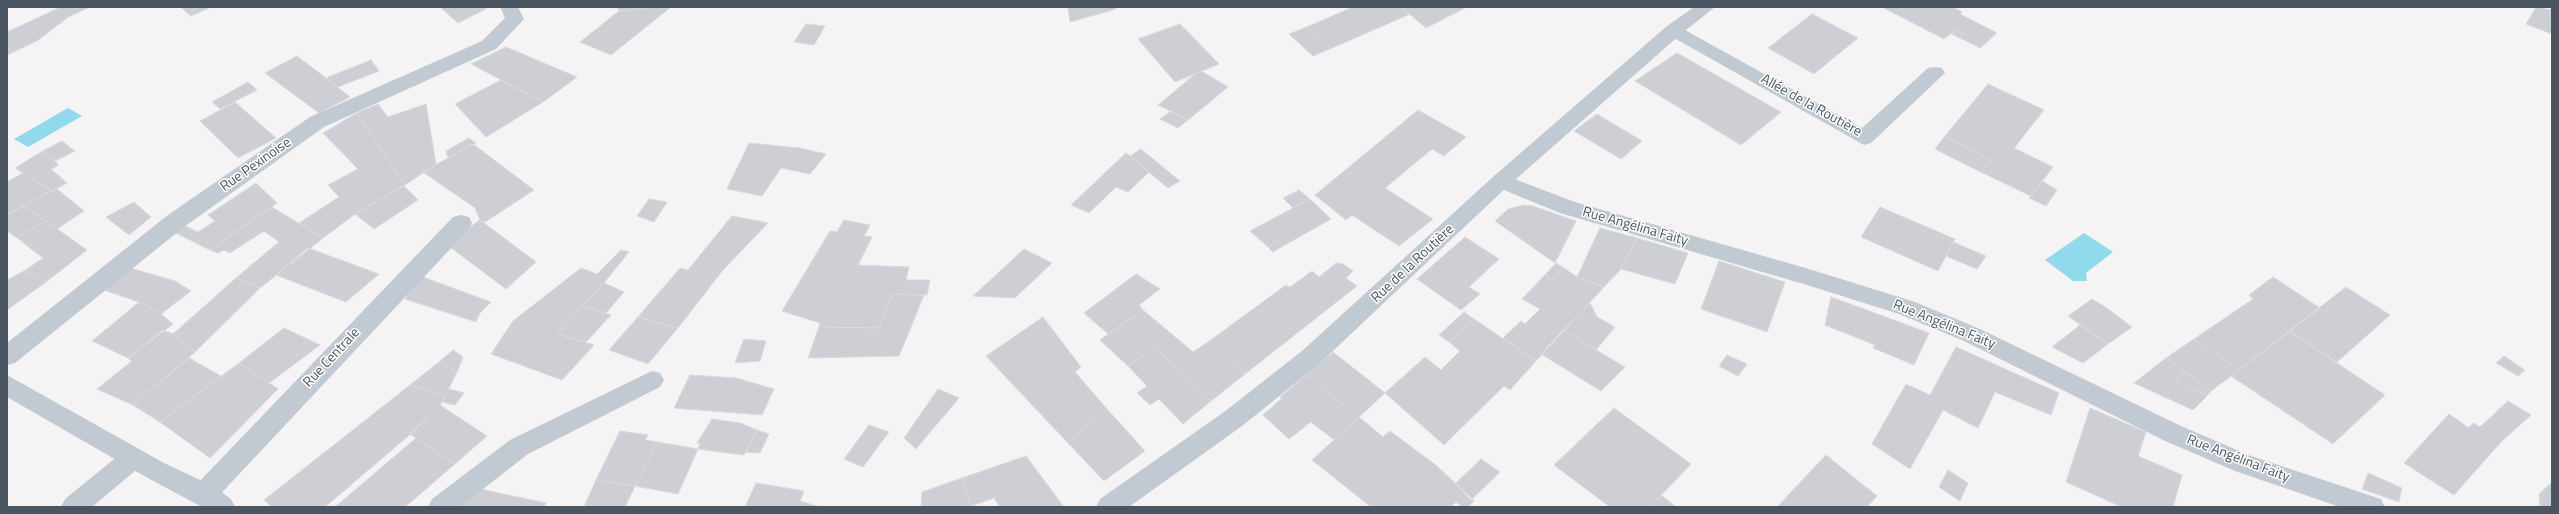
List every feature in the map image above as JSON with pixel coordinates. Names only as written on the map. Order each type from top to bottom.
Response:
[{"type":"street","name":"Rue Pexinoise","points":[[7,356],[176,221],[317,122],[489,45],[515,19],[509,7]]},
{"type":"street","name":"Rue de la Routière","points":[[1109,507],[1233,419],[1310,358],[1501,181],[1674,30],[1706,7]]},
{"type":"street","name":"Allée de la Routière","points":[[1674,30],[1864,138],[1935,73]]},
{"type":"street","name":"Rue Angélina Faity","points":[[1501,181],[1568,208],[1809,276],[1907,308],[1979,338],[2172,434],[2244,464],[2372,507]]},
{"type":"street","name":"Rue Centrale","points":[[7,385],[134,458],[213,500],[461,223]]},
{"type":"street","points":[[441,507],[519,447],[652,380]]},
{"type":"street","points":[[74,507],[134,458]]},
{"type":"water","points":[[68,108],[82,116],[28,147],[14,139]]},
{"type":"water","points":[[2084,233],[2113,252],[2086,273],[2087,281],[2073,281],[2045,260]]},
{"type":"building","points":[[61,7],[90,7],[68,17],[37,41],[7,55],[7,32]]},
{"type":"building","points":[[181,7],[198,7],[187,13]]},
{"type":"building","points":[[198,7],[209,8],[191,16],[187,13]]},
{"type":"building","points":[[440,7],[484,7],[486,9],[458,23]]},
{"type":"building","points":[[617,7],[654,7],[619,11]]},
{"type":"building","points":[[654,7],[671,7],[611,55],[580,42],[619,11]]},
{"type":"building","points":[[1068,7],[1114,7],[1116,9],[1070,22]]},
{"type":"building","points":[[1353,7],[1401,7],[1410,14],[1332,48],[1307,27]]},
{"type":"building","points":[[1401,7],[1467,7],[1426,28]]},
{"type":"building","points":[[1882,7],[1952,7],[1962,12],[1960,14],[1997,33],[1980,48],[1960,38],[1964,34],[1956,30],[1944,39]]},
{"type":"building","points":[[2536,7],[2552,10],[2552,34],[2526,24]]},
{"type":"building","points":[[1812,14],[1858,38],[1814,74],[1768,48]]},
{"type":"building","points":[[806,24],[825,26],[814,45],[794,42]]},
{"type":"building","points":[[1180,24],[1219,64],[1175,82],[1138,39]]},
{"type":"building","points":[[1307,27],[1332,48],[1313,56],[1289,34]]},
{"type":"building","points":[[1956,30],[1964,34],[1960,38],[1952,34]]},
{"type":"building","points":[[506,47],[577,77],[543,102],[471,64]]},
{"type":"building","points":[[1677,53],[1781,112],[1741,145],[1635,81]]},
{"type":"building","points":[[297,56],[350,97],[319,113],[265,73]]},
{"type":"building","points":[[371,60],[379,71],[338,87],[326,78]]},
{"type":"building","points":[[1201,71],[1228,87],[1188,120],[1158,105],[1194,75]]},
{"type":"building","points":[[501,80],[543,102],[486,137],[455,104]]},
{"type":"building","points":[[248,82],[257,90],[220,109],[212,102]]},
{"type":"building","points":[[1988,84],[2044,110],[2014,148],[2053,167],[2031,196],[1981,172],[1990,160],[1945,136]]},
{"type":"building","points":[[235,102],[276,138],[238,158],[200,121]]},
{"type":"building","points":[[378,104],[388,117],[426,104],[436,164],[405,185],[357,113]]},
{"type":"building","points":[[1418,110],[1466,137],[1444,156],[1432,149],[1385,188],[1433,219],[1399,246],[1352,215],[1346,220],[1315,195]]},
{"type":"building","points":[[1171,111],[1188,120],[1178,128],[1160,119]]},
{"type":"building","points":[[357,113],[405,185],[355,214],[323,238],[299,223],[339,197],[328,185],[358,169],[323,133]]},
{"type":"building","points":[[1597,114],[1642,141],[1621,159],[1574,131]]},
{"type":"building","points":[[1945,136],[1990,160],[1981,172],[1935,149]]},
{"type":"building","points":[[469,138],[476,143],[448,158],[446,151]]},
{"type":"building","points":[[62,141],[75,151],[55,161],[43,151]]},
{"type":"building","points":[[749,143],[800,148],[826,154],[810,174],[781,168],[762,196],[727,189]]},
{"type":"building","points":[[473,144],[534,190],[485,222],[480,220],[475,208],[423,172]]},
{"type":"building","points":[[1141,149],[1180,181],[1168,188],[1130,156]]},
{"type":"building","points":[[43,151],[59,165],[51,169],[67,183],[52,191],[15,168]]},
{"type":"building","points":[[1126,153],[1149,172],[1128,192],[1116,187],[1089,213],[1071,205]]},
{"type":"building","points":[[23,173],[52,191],[7,214],[7,182]]},
{"type":"building","points":[[2042,181],[2057,190],[2046,206],[2029,198]]},
{"type":"building","points":[[256,183],[277,203],[210,250],[170,230],[179,223],[198,232],[215,221],[208,215]]},
{"type":"building","points":[[404,186],[418,200],[374,229],[355,214]]},
{"type":"building","points":[[56,188],[84,211],[57,229],[24,206]]},
{"type":"building","points":[[1299,190],[1310,199],[1293,208],[1283,198]]},
{"type":"building","points":[[649,199],[667,202],[654,222],[637,216]]},
{"type":"building","points":[[1310,199],[1331,219],[1283,246],[1278,241],[1268,247],[1250,231]]},
{"type":"building","points":[[134,202],[151,217],[129,235],[106,217]]},
{"type":"building","points":[[1524,205],[1533,206],[1576,221],[1555,263],[1495,221],[1508,209]]},
{"type":"building","points":[[24,206],[46,221],[17,238],[7,231],[7,214]]},
{"type":"building","points":[[272,207],[323,238],[260,288],[236,278],[279,242],[264,231],[230,253],[224,250],[218,253],[210,250]]},
{"type":"building","points":[[1880,207],[1955,239],[1938,271],[1861,237]]},
{"type":"building","points":[[732,216],[768,223],[723,270],[678,328],[638,317],[680,268],[688,270]]},
{"type":"building","points":[[480,220],[536,262],[506,289],[446,244]]},
{"type":"building","points":[[844,220],[870,225],[864,236],[872,237],[858,265],[909,267],[906,280],[930,280],[927,295],[893,294],[879,328],[819,327],[820,323],[782,311],[830,231],[837,232]]},
{"type":"building","points":[[46,221],[87,250],[46,282],[24,271],[43,258],[17,238]]},
{"type":"building","points":[[1600,228],[1637,238],[1621,269],[1604,287],[1577,277]]},
{"type":"building","points":[[1465,237],[1499,259],[1469,287],[1480,294],[1461,310],[1417,279]]},
{"type":"building","points":[[1637,238],[1688,253],[1675,284],[1621,269]]},
{"type":"building","points":[[1278,241],[1283,246],[1273,252],[1268,247]]},
{"type":"building","points":[[1953,242],[1986,256],[1977,269],[1946,256]]},
{"type":"building","points":[[308,248],[379,274],[346,302],[276,275]]},
{"type":"building","points":[[1024,249],[1052,263],[1015,298],[973,296]]},
{"type":"building","points":[[621,250],[629,252],[604,283],[557,334],[594,345],[562,380],[491,354],[513,321],[581,268],[597,274]]},
{"type":"building","points":[[1719,261],[1785,282],[1767,332],[1701,309]]},
{"type":"building","points":[[1336,263],[1343,264],[1353,271],[1346,278],[1357,286],[1245,374],[1208,342],[1286,285],[1290,287],[1312,271],[1319,277]]},
{"type":"building","points":[[1556,263],[1564,268],[1552,280],[1545,275]]},
{"type":"building","points":[[130,268],[175,281],[191,291],[161,314],[139,302],[104,290]]},
{"type":"building","points":[[1564,268],[1577,277],[1604,287],[1536,361],[1503,338],[1521,321],[1525,324],[1540,309],[1522,299],[1545,275],[1552,280]]},
{"type":"building","points":[[24,271],[46,282],[7,310],[7,280]]},
{"type":"building","points":[[1136,274],[1160,289],[1139,305],[1143,310],[1108,334],[1084,313]]},
{"type":"building","points":[[420,276],[491,302],[480,313],[476,322],[405,299]]},
{"type":"building","points":[[2273,277],[2320,308],[2239,370],[2194,339],[2253,299],[2249,295]]},
{"type":"building","points":[[236,278],[260,288],[195,352],[173,334]]},
{"type":"building","points":[[604,283],[624,292],[606,313],[583,306]]},
{"type":"building","points":[[2346,287],[2390,315],[2337,362],[2289,331]]},
{"type":"building","points":[[893,294],[924,295],[899,356],[808,358],[819,327],[879,328]]},
{"type":"building","points":[[1831,297],[1929,333],[1914,365],[1873,348],[1875,345],[1825,325]]},
{"type":"building","points":[[2092,299],[2132,327],[2108,344],[2068,316]]},
{"type":"building","points":[[139,302],[161,314],[173,324],[128,358],[92,341]]},
{"type":"building","points":[[1590,303],[1597,317],[1615,327],[1596,350],[1563,330]]},
{"type":"building","points":[[583,306],[611,315],[586,342],[557,334]]},
{"type":"building","points":[[1143,310],[1193,352],[1208,342],[1245,374],[1211,401],[1155,347],[1128,366],[1100,340]]},
{"type":"building","points":[[1464,312],[1474,319],[1449,342],[1439,335]]},
{"type":"building","points":[[638,317],[678,328],[648,364],[609,350]]},
{"type":"building","points":[[1043,317],[1081,367],[1075,372],[1107,409],[1068,443],[986,356]]},
{"type":"building","points":[[1474,319],[1536,361],[1510,390],[1504,386],[1444,445],[1385,393],[1425,357],[1441,370],[1460,351],[1449,342]]},
{"type":"building","points":[[2080,325],[2108,344],[2083,363],[2052,347]]},
{"type":"building","points":[[284,328],[320,345],[269,383],[239,363]]},
{"type":"building","points":[[163,330],[173,334],[195,352],[133,405],[97,389],[132,361],[128,358]]},
{"type":"building","points":[[1563,330],[1625,367],[1601,391],[1541,354]]},
{"type":"building","points":[[2289,331],[2385,395],[2333,444],[2231,376]]},
{"type":"building","points":[[744,339],[766,341],[760,361],[735,363]]},
{"type":"building","points":[[2194,339],[2239,370],[2211,391],[2166,358]]},
{"type":"building","points":[[1155,347],[1211,401],[1183,424],[1159,399],[1150,405],[1137,393],[1147,386],[1128,366]]},
{"type":"building","points":[[1956,347],[2059,393],[2051,415],[1995,392],[1978,428],[1943,410],[1910,469],[1872,444],[1906,384],[1930,395]]},
{"type":"building","points":[[453,350],[463,357],[457,372],[439,362]]},
{"type":"building","points":[[1333,352],[1385,393],[1359,417],[1306,375]]},
{"type":"building","points":[[1727,355],[1747,364],[1738,376],[1719,366]]},
{"type":"building","points":[[2504,356],[2525,370],[2518,376],[2496,363]]},
{"type":"building","points":[[189,358],[221,376],[160,422],[133,405]]},
{"type":"building","points":[[2166,358],[2184,371],[2174,380],[2207,396],[2193,410],[2134,383]]},
{"type":"building","points":[[439,362],[457,372],[445,396],[410,385]]},
{"type":"building","points":[[239,363],[278,389],[210,458],[160,422]]},
{"type":"building","points":[[2184,371],[2211,391],[2207,396],[2174,380]]},
{"type":"building","points":[[690,375],[736,378],[774,389],[762,415],[674,408]]},
{"type":"building","points":[[1306,375],[1359,417],[1334,440],[1311,422],[1289,439],[1263,415],[1282,398],[1280,397]]},
{"type":"building","points":[[410,385],[445,396],[440,405],[413,432],[325,507],[272,507],[264,500]]},
{"type":"building","points":[[449,389],[464,393],[455,405],[442,402]]},
{"type":"building","points":[[938,389],[959,398],[916,449],[904,438]]},
{"type":"building","points":[[2508,401],[2531,415],[2501,442],[2454,495],[2404,463],[2449,414],[2469,428],[2473,423],[2480,427]]},
{"type":"building","points":[[440,405],[487,436],[455,464],[410,434]]},
{"type":"building","points":[[1614,408],[1691,464],[1650,507],[1610,507],[1554,465]]},
{"type":"building","points":[[2090,408],[2146,432],[2138,456],[2182,475],[2173,507],[2122,507],[2066,482]]},
{"type":"building","points":[[1107,409],[1145,451],[1104,481],[1068,443]]},
{"type":"building","points":[[1359,417],[1383,437],[1390,431],[1437,466],[1474,501],[1468,507],[1462,507],[1456,502],[1451,507],[1371,507],[1312,460]]},
{"type":"building","points":[[712,419],[740,423],[757,430],[744,455],[698,449],[700,443],[697,443]]},
{"type":"building","points":[[869,425],[889,432],[863,467],[844,459]]},
{"type":"building","points":[[757,430],[769,434],[760,453],[746,452]]},
{"type":"building","points":[[620,431],[648,435],[645,440],[658,442],[635,486],[596,480]]},
{"type":"building","points":[[416,438],[455,464],[405,507],[335,507]]},
{"type":"building","points":[[658,442],[698,449],[678,494],[635,486]]},
{"type":"building","points":[[1826,455],[1877,496],[1867,507],[1777,507]]},
{"type":"building","points":[[1026,456],[1064,507],[1000,507],[994,498],[971,506],[962,478]]},
{"type":"building","points":[[1481,459],[1500,472],[1471,500],[1455,484]]},
{"type":"building","points":[[1948,470],[1968,483],[1960,501],[1939,487]]},
{"type":"building","points":[[2368,473],[2402,488],[2399,502],[2362,489]]},
{"type":"building","points":[[962,478],[971,506],[921,507],[922,492]]},
{"type":"building","points":[[596,480],[635,486],[625,507],[584,507]]},
{"type":"building","points":[[2552,482],[2552,507],[2540,507],[2539,494]]},
{"type":"building","points":[[756,483],[804,491],[800,501],[820,507],[745,507]]},
{"type":"building","points":[[480,489],[546,503],[544,507],[455,507]]},
{"type":"building","points":[[1661,495],[1676,507],[1650,507]]}]
